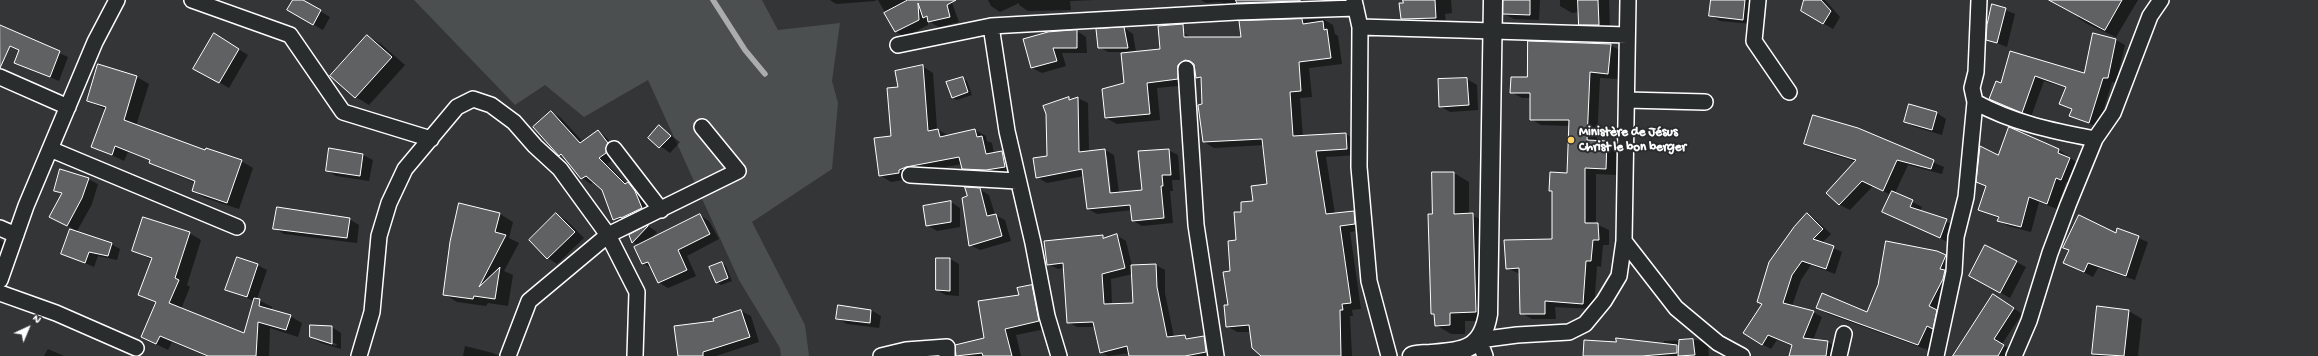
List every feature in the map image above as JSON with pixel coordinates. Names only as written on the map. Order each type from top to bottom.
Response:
[{"type":"street","points":[[0,280],[26,206],[95,42],[117,0]]},
{"type":"street","points":[[192,0],[290,35],[343,112],[431,139]]},
{"type":"street","points":[[1482,348],[1488,314],[1493,0]]},
{"type":"street","points":[[1412,356],[1464,348],[1482,348],[1517,335],[1569,332],[1585,324],[1604,301],[1619,276],[1624,241],[1628,0]]},
{"type":"street","points":[[1758,0],[1754,41],[1788,92]]},
{"type":"street","points":[[1936,356],[1954,272],[1956,236],[1966,198],[1975,102],[1972,88],[1976,72],[1979,0]]},
{"type":"street","points":[[2014,356],[2029,321],[2062,218],[2096,139],[2112,114],[2150,16],[2161,0]]},
{"type":"street","points":[[898,45],[991,26],[1355,4],[1360,27],[1359,167],[1369,281],[1389,356]]},
{"type":"street","points":[[991,26],[1007,131],[1017,181],[1033,243],[1047,316],[1059,356]]},
{"type":"street","points":[[1360,27],[1627,35]]},
{"type":"street","points":[[1186,69],[1196,225],[1216,356]]},
{"type":"street","points":[[0,77],[68,107]]},
{"type":"street","points":[[359,356],[372,312],[379,236],[389,203],[405,169],[457,107],[473,99],[491,105],[514,122],[535,146],[560,169],[608,235],[637,292],[635,356]]},
{"type":"street","points":[[1627,100],[1705,102]]},
{"type":"street","points":[[1975,102],[1999,115],[2044,130],[2096,139]]},
{"type":"street","points":[[508,356],[529,301],[608,235],[738,171],[702,127]]},
{"type":"street","points":[[50,149],[237,227]]},
{"type":"street","points":[[614,150],[661,210]]},
{"type":"street","points":[[910,175],[1017,181]]},
{"type":"street","points":[[0,228],[16,235]]},
{"type":"street","points":[[1624,241],[1676,308],[1718,343],[1742,356]]},
{"type":"street","points":[[0,292],[56,313],[136,348]]},
{"type":"street","points":[[1839,356],[1844,334]]},
{"type":"street","points":[[881,356],[906,350],[947,347],[947,356]]},
{"type":"shaded area","points":[[414,0],[762,0],[778,30],[840,23],[832,81],[838,103],[832,169],[752,222],[805,325],[809,356],[781,356],[780,348],[739,280],[648,80],[584,117],[545,85],[515,105]]},
{"type":"building","points":[[293,0],[303,0],[321,10],[313,25],[287,10]]},
{"type":"building","points":[[908,0],[956,0],[947,5],[950,17],[928,22],[927,16],[923,18],[918,3],[919,20],[895,32],[884,13]]},
{"type":"building","points":[[1236,0],[1300,0],[1300,1],[1237,3]]},
{"type":"building","points":[[1403,0],[1435,0],[1436,18],[1401,19],[1399,3],[1403,3]]},
{"type":"building","points":[[1503,0],[1530,0],[1530,15],[1503,14]]},
{"type":"building","points":[[1578,0],[1598,0],[1599,25],[1579,25]]},
{"type":"building","points":[[1711,0],[1745,0],[1743,20],[1709,16]]},
{"type":"building","points":[[1804,0],[1821,0],[1831,11],[1823,24],[1801,11]]},
{"type":"building","points":[[2049,0],[2122,0],[2105,30]]},
{"type":"building","points":[[1992,4],[2006,8],[1997,43],[1986,40],[1987,25]]},
{"type":"building","points":[[1302,19],[1303,24],[1323,21],[1324,30],[1327,29],[1331,58],[1299,62],[1301,91],[1290,92],[1293,136],[1346,133],[1347,149],[1316,151],[1326,214],[1354,211],[1355,224],[1340,226],[1351,303],[1342,304],[1343,310],[1340,310],[1341,356],[1261,356],[1252,348],[1249,325],[1226,327],[1224,305],[1228,305],[1223,272],[1230,271],[1228,241],[1236,240],[1234,212],[1241,212],[1241,202],[1253,201],[1251,186],[1267,184],[1262,139],[1203,142],[1198,105],[1202,104],[1201,77],[1196,78],[1194,64],[1190,61],[1185,60],[1178,65],[1178,79],[1147,83],[1150,114],[1105,118],[1102,89],[1124,83],[1121,53],[1160,49],[1158,26],[1183,24],[1184,37],[1241,37],[1239,21]]},
{"type":"building","points":[[0,25],[60,51],[50,77],[14,63],[19,50],[10,46],[0,68]]},
{"type":"building","points":[[1124,27],[1128,48],[1098,48],[1096,29]]},
{"type":"building","points":[[1077,30],[1077,48],[1053,48],[1057,61],[1031,68],[1023,39],[1048,32]]},
{"type":"building","points":[[214,33],[239,49],[219,83],[193,69]]},
{"type":"building","points":[[2093,33],[2116,39],[2108,78],[2103,78],[2089,123],[2069,116],[2072,109],[2059,104],[2066,87],[2035,76],[2022,113],[1989,99],[1996,81],[2001,83],[2010,51],[2084,73]]},
{"type":"building","points":[[367,35],[392,57],[355,98],[330,76]]},
{"type":"building","points":[[1528,41],[1611,44],[1608,74],[1590,72],[1587,140],[1607,141],[1606,169],[1585,168],[1585,223],[1598,223],[1599,240],[1593,240],[1591,261],[1586,261],[1583,304],[1545,301],[1545,314],[1520,314],[1519,268],[1506,269],[1504,240],[1552,239],[1552,191],[1549,191],[1550,172],[1567,173],[1569,120],[1530,120],[1530,93],[1510,93],[1511,77],[1527,77]]},
{"type":"building","points":[[98,64],[137,76],[124,120],[205,150],[206,148],[242,160],[227,203],[192,191],[195,181],[149,163],[150,160],[115,146],[112,155],[91,147],[106,107],[87,101]]},
{"type":"building","points":[[923,65],[928,131],[938,129],[940,137],[975,129],[977,137],[982,136],[986,154],[1002,151],[1005,167],[986,170],[962,169],[959,157],[906,167],[899,170],[899,173],[879,176],[874,138],[891,136],[887,88],[898,87],[895,71]]},
{"type":"building","points":[[963,77],[968,92],[952,98],[946,82]]},
{"type":"building","points":[[1467,78],[1469,105],[1439,107],[1438,79]]},
{"type":"building","points":[[1069,97],[1069,100],[1078,97],[1079,152],[1105,149],[1110,193],[1142,190],[1138,151],[1169,149],[1171,175],[1162,175],[1163,186],[1161,186],[1164,218],[1132,221],[1130,205],[1087,209],[1082,169],[1036,178],[1033,158],[1047,156],[1046,114],[1043,106]]},
{"type":"building","points":[[1909,104],[1937,112],[1932,130],[1904,122]]},
{"type":"building","points":[[551,111],[580,143],[598,130],[608,143],[606,153],[599,158],[625,184],[628,182],[635,191],[642,208],[621,218],[613,220],[602,190],[586,176],[581,179],[561,154],[559,156],[533,127]]},
{"type":"building","points":[[1813,115],[1858,128],[1934,160],[1931,169],[1897,160],[1883,191],[1862,181],[1839,205],[1826,193],[1856,160],[1804,144]]},
{"type":"building","points":[[659,125],[671,136],[659,148],[648,138]]},
{"type":"building","points":[[2009,127],[2059,149],[2058,153],[2070,158],[2061,180],[2056,178],[2047,204],[2029,197],[2021,227],[1997,221],[1999,217],[1978,210],[1986,186],[1976,182],[1980,146],[1998,155]]},
{"type":"building","points":[[329,148],[363,154],[360,176],[326,171]]},
{"type":"building","points":[[60,169],[89,178],[82,198],[67,226],[49,217],[62,193],[54,191]]},
{"type":"building","points":[[1432,172],[1454,172],[1454,214],[1473,213],[1476,312],[1450,313],[1450,325],[1435,326],[1434,314],[1431,314],[1428,214],[1432,214]]},
{"type":"building","points":[[965,187],[980,188],[987,216],[996,214],[1002,236],[969,246],[962,198],[967,196]]},
{"type":"building","points":[[1892,191],[1913,200],[1910,207],[1947,219],[1940,238],[1882,212]]},
{"type":"building","points":[[951,201],[951,222],[926,226],[923,206]]},
{"type":"building","points":[[459,203],[500,213],[495,232],[506,235],[479,287],[500,267],[495,299],[474,296],[473,299],[443,295],[450,242]]},
{"type":"building","points":[[277,207],[350,218],[347,238],[273,229]]},
{"type":"building","points":[[556,213],[575,232],[547,259],[529,240]]},
{"type":"building","points":[[1807,213],[1823,229],[1813,239],[1834,246],[1826,269],[1802,261],[1792,275],[1783,303],[1814,311],[1803,338],[1828,341],[1826,356],[1789,356],[1792,345],[1768,335],[1762,345],[1743,333],[1762,304],[1757,302],[1769,262],[1794,227]]},
{"type":"building","points":[[700,214],[710,234],[678,250],[687,270],[658,283],[648,262],[642,264],[634,247]]},
{"type":"building","points":[[2079,215],[2116,233],[2117,228],[2139,236],[2126,276],[2088,263],[2084,272],[2063,263],[2069,250],[2063,248]]},
{"type":"building","points":[[143,217],[190,232],[175,278],[179,280],[169,303],[244,333],[254,298],[260,299],[259,306],[291,315],[286,330],[258,322],[256,356],[208,356],[160,336],[156,344],[141,337],[156,302],[138,295],[152,258],[132,251]]},
{"type":"building","points":[[648,226],[632,243],[629,235]]},
{"type":"building","points":[[70,229],[112,243],[108,256],[89,252],[85,263],[61,254]]},
{"type":"building","points":[[1117,234],[1125,268],[1102,274],[1104,304],[1133,303],[1131,265],[1156,264],[1157,287],[1167,337],[1185,335],[1186,339],[1204,336],[1206,352],[1185,356],[1129,356],[1127,346],[1100,353],[1093,322],[1067,323],[1063,263],[1047,265],[1044,241],[1103,235],[1103,238]]},
{"type":"building","points":[[1886,241],[1937,251],[1946,255],[1940,269],[1945,270],[1943,279],[1929,306],[1937,310],[1933,329],[1927,326],[1918,345],[1816,308],[1822,293],[1867,312],[1878,285]]},
{"type":"building","points":[[1985,245],[2017,261],[2000,293],[1969,276]]},
{"type":"building","points":[[237,257],[258,264],[247,297],[225,290]]},
{"type":"building","points":[[936,258],[950,258],[950,291],[936,290]]},
{"type":"building","points":[[722,262],[728,278],[716,283],[709,267]]},
{"type":"building","points":[[1032,285],[1039,321],[1005,329],[1012,356],[983,356],[982,353],[956,356],[955,345],[984,338],[978,301],[1019,295],[1017,288]]},
{"type":"building","points":[[1993,294],[2014,308],[1994,339],[2004,345],[1998,356],[1953,356]]},
{"type":"building","points":[[838,305],[871,310],[870,323],[836,319]]},
{"type":"building","points":[[2097,306],[2129,310],[2124,356],[2092,354]]},
{"type":"building","points":[[741,310],[750,337],[703,352],[703,356],[678,356],[674,326],[714,321],[713,319]]},
{"type":"building","points":[[310,325],[332,326],[332,344],[310,337]]},
{"type":"building","points":[[1616,338],[1677,345],[1677,353],[1642,356],[1583,356],[1584,340],[1616,342]]},
{"type":"building","points":[[1693,339],[1695,355],[1678,356],[1679,340]]},
{"type":"waterway","points":[[713,0],[745,50],[765,74]]},
{"type":"place","name":"Ministère de Jésus Christ le bon berger","points":[[1571,140]]}]
